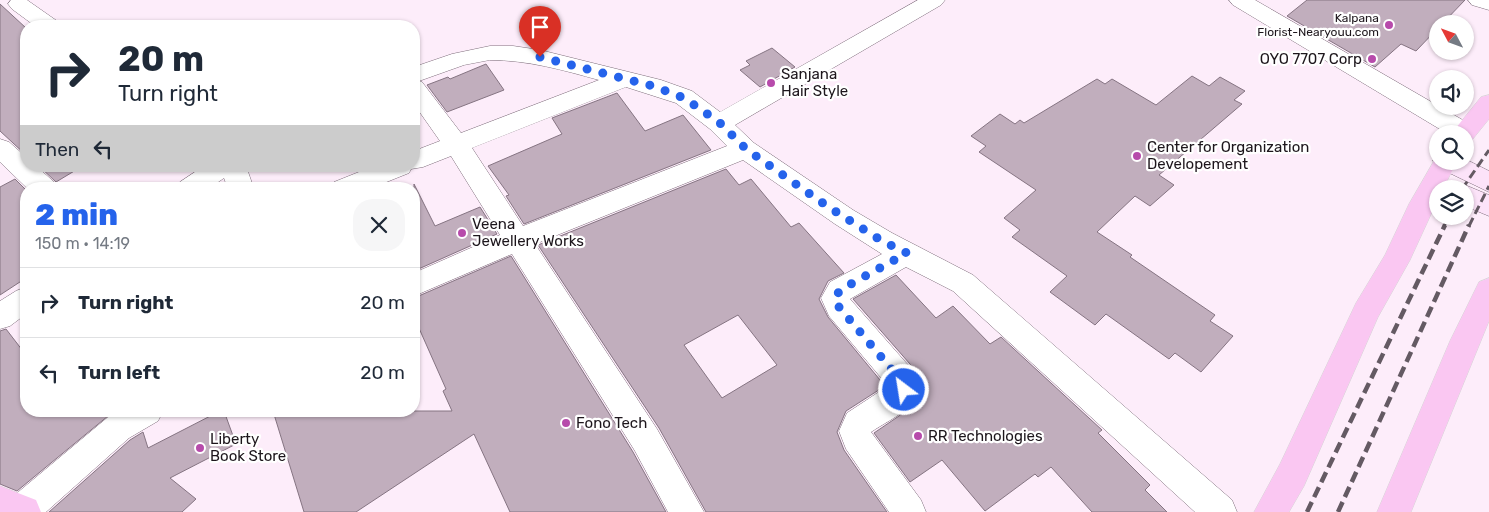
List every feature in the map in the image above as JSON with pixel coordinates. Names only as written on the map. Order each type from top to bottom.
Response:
[{"type":"main road","points":[[1470,125],[1489,103]]},
{"type":"main road","points":[[1271,512],[1292,475],[1366,312],[1396,260],[1422,204],[1445,173],[1489,182]]},
{"type":"main road","points":[[1474,199],[1489,206]]},
{"type":"main road","points":[[1394,512],[1465,341],[1489,290]]},
{"type":"main road","points":[[0,503],[23,512]]},
{"type":"street","points":[[719,122],[934,0]]},
{"type":"street","points":[[1240,0],[1450,125]]},
{"type":"street","points":[[1479,0],[1489,4]]},
{"type":"street","points":[[15,5],[39,20]]},
{"type":"street","points":[[420,73],[460,59],[490,53],[513,53],[540,57],[653,86],[684,98],[719,122],[746,149],[844,217],[882,241],[963,283],[1220,512]]},
{"type":"street","points":[[420,159],[624,79]]},
{"type":"street","points":[[420,96],[456,144],[646,440],[687,512]]},
{"type":"street","points":[[0,148],[20,166]]},
{"type":"street","points":[[420,282],[516,240],[746,149]]},
{"type":"street","points":[[26,172],[37,182]]},
{"type":"street","points":[[199,182],[214,172]]},
{"type":"street","points":[[360,182],[385,172]]},
{"type":"street","points":[[907,253],[840,290],[835,298],[839,307],[904,384],[904,390],[900,395],[858,423],[855,431],[857,438],[909,512]]},
{"type":"street","points":[[0,317],[20,303]]},
{"type":"street","points":[[23,512],[118,428],[137,417]]},
{"type":"building","points":[[1307,0],[1465,0],[1451,15],[1429,15],[1429,37],[1416,51],[1401,44],[1375,67],[1287,16]]},
{"type":"building","points":[[0,4],[20,22],[20,149],[0,131]]},
{"type":"building","points":[[772,48],[795,67],[760,87],[740,70],[750,65],[746,61]]},
{"type":"building","points":[[486,64],[504,90],[447,112],[427,85],[448,77],[450,79]]},
{"type":"building","points":[[1192,76],[1209,86],[1220,77],[1245,91],[1234,100],[1242,104],[1159,175],[1174,185],[1150,206],[1135,196],[1097,232],[1215,315],[1210,321],[1233,336],[1201,372],[1175,353],[1169,359],[1106,314],[1095,325],[1050,292],[1067,276],[1012,237],[1020,230],[1004,218],[1036,190],[979,152],[986,146],[971,136],[1000,114],[1015,124],[1020,120],[1024,123],[1097,79],[1105,84],[1112,79],[1156,105]]},
{"type":"building","points":[[617,93],[645,131],[683,115],[711,150],[524,224],[506,196],[509,195],[488,166],[562,134],[552,118]]},
{"type":"building","points":[[726,169],[739,185],[751,179],[791,227],[799,223],[844,273],[828,281],[819,299],[828,317],[885,386],[846,411],[837,432],[844,450],[887,512],[706,512],[659,428],[538,245]],"holes":[[[738,315],[777,365],[722,398],[684,345]]]},
{"type":"building","points":[[45,172],[73,172],[56,182]]},
{"type":"building","points":[[15,179],[20,184],[20,282],[0,295],[0,187]]},
{"type":"building","points":[[420,196],[435,226],[480,207],[497,234],[420,268]]},
{"type":"building","points":[[511,256],[633,452],[666,512],[510,512],[474,434],[356,512],[304,512],[275,417],[420,417],[420,411],[452,411],[443,391],[446,389],[420,330],[420,295]]},
{"type":"building","points":[[896,275],[936,318],[953,306],[990,344],[1001,337],[1102,430],[1098,433],[1150,485],[1145,490],[1167,512],[1092,512],[1051,467],[1038,477],[1035,474],[985,511],[942,460],[910,482],[874,433],[914,403],[919,394],[920,384],[917,372],[853,299]]},
{"type":"building","points":[[6,329],[20,347],[20,417],[107,417],[17,491],[0,484],[0,331]]},
{"type":"building","points":[[208,417],[226,417],[236,444],[170,478],[196,499],[182,512],[49,512],[130,440],[143,432],[148,448]]},
{"type":"railway","points":[[1468,180],[1489,150]]},
{"type":"railway","points":[[1469,226],[1489,186]]},
{"type":"railway","points":[[1307,512],[1445,225]]},
{"type":"railway","points":[[1338,512],[1469,225]]},
{"type":"place","name":"Kalpana Florist-Nearyouu.com","points":[[1389,25]]},
{"type":"place","name":"OYO 7707 Corp","points":[[1372,59]]},
{"type":"place","name":"Sanjana Hair Style","points":[[771,83]]},
{"type":"place","name":"Center for Organization Developement","points":[[1137,156]]},
{"type":"place","name":"Veena Jewellery Works","points":[[462,233]]},
{"type":"place","name":"Fono Tech","points":[[566,423]]},
{"type":"place","name":"RR Technologies","points":[[918,436]]},
{"type":"place","name":"Liberty Book Store","points":[[200,448]]},
{"type":"route","points":[[540,57],[653,86],[684,98],[719,122],[746,149],[827,206],[882,241],[907,253],[840,290],[835,298],[839,307],[904,384],[904,390]]}]
